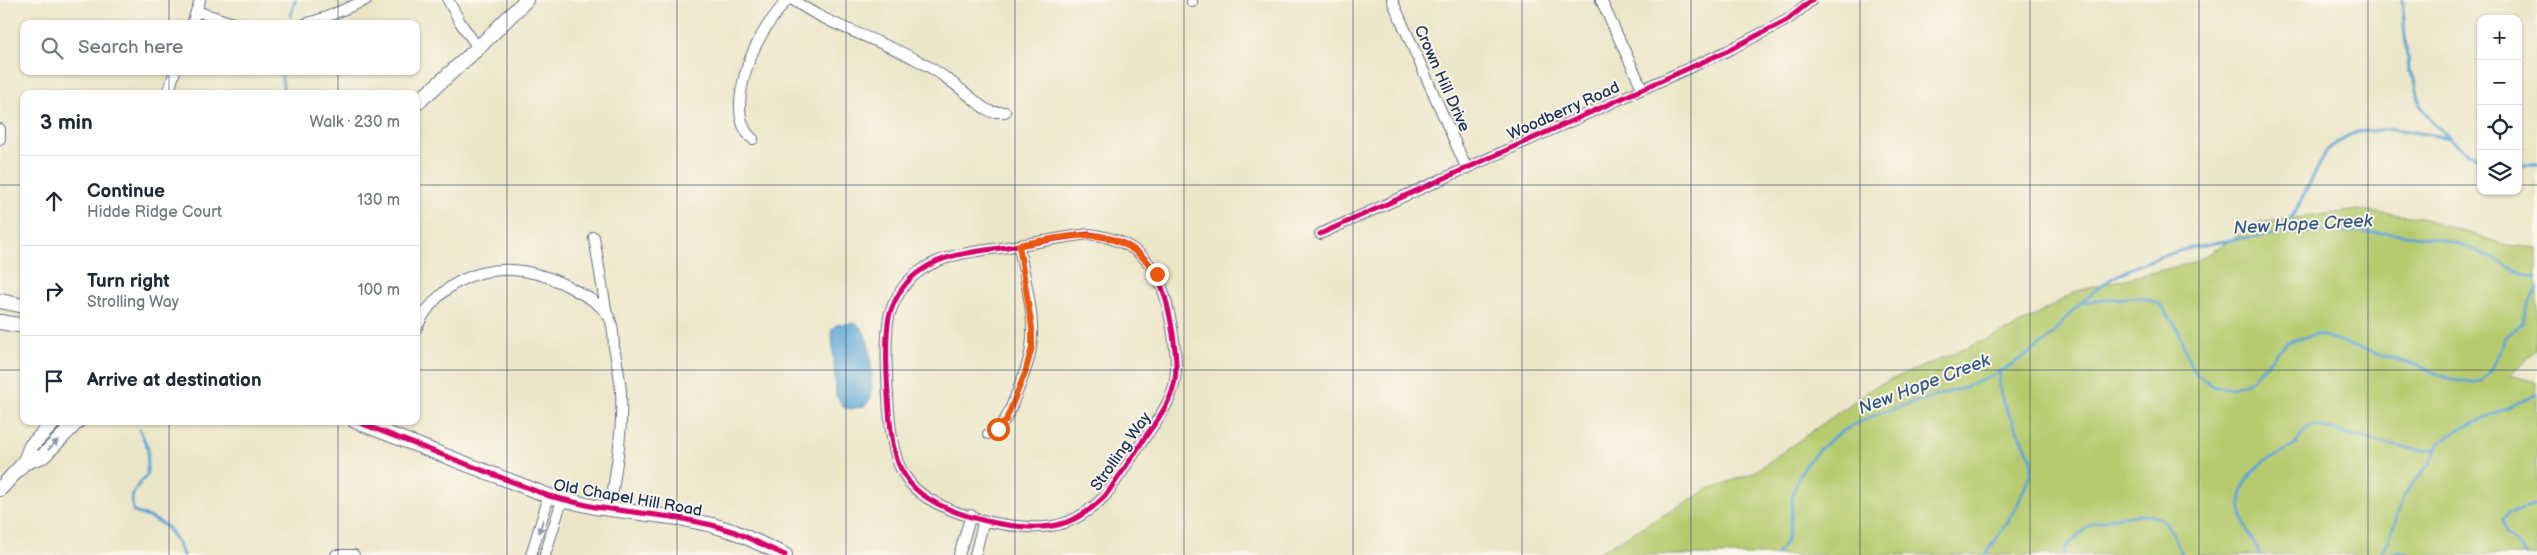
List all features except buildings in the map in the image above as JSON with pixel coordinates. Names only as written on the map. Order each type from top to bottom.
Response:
[{"type":"main road","points":[[420,100],[478,48],[526,0]]},
{"type":"main road","points":[[0,301],[20,305]]},
{"type":"main road","points":[[0,322],[20,325]]},
{"type":"main road","points":[[0,489],[24,464],[31,446],[51,425]]},
{"type":"main road","points":[[24,464],[43,456],[74,425]]},
{"type":"main road","name":"Old Chapel Hill Road","points":[[375,425],[556,498],[610,510],[679,518],[712,525],[735,532],[785,555]]},
{"type":"street","points":[[193,20],[200,0]]},
{"type":"street","points":[[318,20],[366,0]]},
{"type":"street","points":[[448,0],[478,48]]},
{"type":"street","points":[[753,139],[741,121],[741,94],[745,75],[759,39],[787,0]]},
{"type":"street","points":[[793,0],[821,17],[914,58],[937,71],[984,108],[992,112],[1005,112]]},
{"type":"street","name":"Crown Hill Drive","points":[[1392,0],[1466,167]]},
{"type":"street","points":[[1601,0],[1642,88]]},
{"type":"street","name":"Woodberry Road","points":[[1320,234],[1727,51],[1787,20],[1812,0]]},
{"type":"street","points":[[196,11],[224,20]]},
{"type":"street","points":[[169,90],[174,75]]},
{"type":"street","points":[[0,129],[0,139]]},
{"type":"street","name":"Strolling Way","points":[[1089,234],[1115,239],[1139,252],[1157,274],[1164,288],[1173,338],[1176,374],[1170,397],[1165,408],[1114,484],[1096,505],[1070,521],[1046,527],[984,520],[927,499],[910,484],[900,466],[892,435],[888,324],[894,304],[904,285],[930,265],[951,256],[1019,245],[1089,234]]},
{"type":"street","points":[[594,237],[607,316]]},
{"type":"street","points":[[988,434],[998,429],[1006,420],[1025,373],[1032,347],[1032,328],[1019,245]]},
{"type":"street","points":[[420,322],[434,299],[458,281],[478,273],[507,269],[536,273],[562,283],[596,301],[610,319],[621,391],[619,450],[610,510]]},
{"type":"street","points":[[531,555],[556,498]]},
{"type":"street","points":[[545,555],[556,498]]},
{"type":"street","points":[[959,555],[971,516]]},
{"type":"street","points":[[975,555],[984,520]]},
{"type":"street","points":[[336,555],[354,555]]},
{"type":"green space","points":[[2358,210],[2418,217],[2506,245],[2537,248],[2537,350],[2510,375],[2537,382],[2537,555],[1594,555],[1709,489],[1753,473],[1876,386],[2014,328],[2077,291],[2194,262],[2259,223]]},
{"type":"water","points":[[854,323],[861,327],[868,345],[871,368],[871,398],[865,406],[851,409],[843,407],[836,395],[832,329],[836,325]]},
{"type":"waterway","points":[[291,16],[295,0]]},
{"type":"waterway","points":[[2402,0],[2408,70],[2415,79],[2420,105],[2435,125],[2467,153],[2477,157]]},
{"type":"waterway","points":[[282,75],[283,90]]},
{"type":"waterway","points":[[2276,235],[2294,214],[2327,150],[2344,138],[2356,132],[2394,129],[2450,138]]},
{"type":"waterway","points":[[2522,165],[2537,165]]},
{"type":"waterway","name":"New Hope Creek","points":[[1776,555],[1786,541],[1791,520],[1794,489],[1799,476],[1815,454],[1839,434],[1859,422],[1881,413],[1971,385],[2001,371],[2039,346],[2092,293],[2120,274],[2154,259],[2195,247],[2239,239],[2286,234],[2379,233],[2421,237],[2458,244],[2537,278]]},
{"type":"waterway","points":[[2085,302],[2138,297],[2159,303],[2178,329],[2190,364],[2196,374],[2215,387],[2231,388],[2252,380],[2287,342],[2317,334],[2421,367],[2452,380],[2473,383],[2481,380],[2491,371],[2506,337],[2522,322],[2537,288]]},
{"type":"waterway","points":[[1986,555],[2016,508],[2030,475],[2032,459],[2003,402],[1999,386],[2000,370]]},
{"type":"waterway","points":[[2380,555],[2389,540],[2404,495],[2430,463],[2440,443],[2456,431],[2537,394]]},
{"type":"waterway","points":[[2261,555],[2244,522],[2241,510],[2243,487],[2249,476],[2259,466],[2292,446],[2308,428],[2320,426],[2400,447],[2424,450],[2436,449]]},
{"type":"waterway","points":[[140,430],[148,449],[147,475],[134,492],[132,501],[134,512],[165,526],[174,537],[183,555]]},
{"type":"waterway","points":[[2526,555],[2505,533],[2502,520],[2508,513],[2537,505]]},
{"type":"waterway","points":[[2064,555],[2065,548],[2091,524],[2119,516],[2149,515],[2162,519],[2173,533],[2182,555]]},
{"type":"waterway","points":[[2385,555],[2399,552],[2412,555]]},
{"type":"cycle path","points":[[1320,234],[1727,51],[1787,20],[1812,0]]},
{"type":"cycle path","points":[[1089,234],[1110,238],[1127,245],[1140,254],[1151,266],[1159,280],[1169,314],[1176,358],[1175,382],[1166,407],[1105,496],[1089,510],[1071,521],[1041,527],[1021,527],[978,519],[938,504],[922,494],[903,474],[893,444],[887,384],[887,342],[890,313],[898,295],[905,284],[915,275],[930,265],[953,256],[1089,234]]},
{"type":"cycle path","points":[[365,425],[549,496],[595,507],[679,518],[712,525],[735,532],[785,555]]},
{"type":"route","points":[[998,429],[1006,420],[1025,373],[1032,347],[1032,328],[1019,245],[1089,234],[1102,236],[1115,239],[1139,252],[1157,274]]}]
